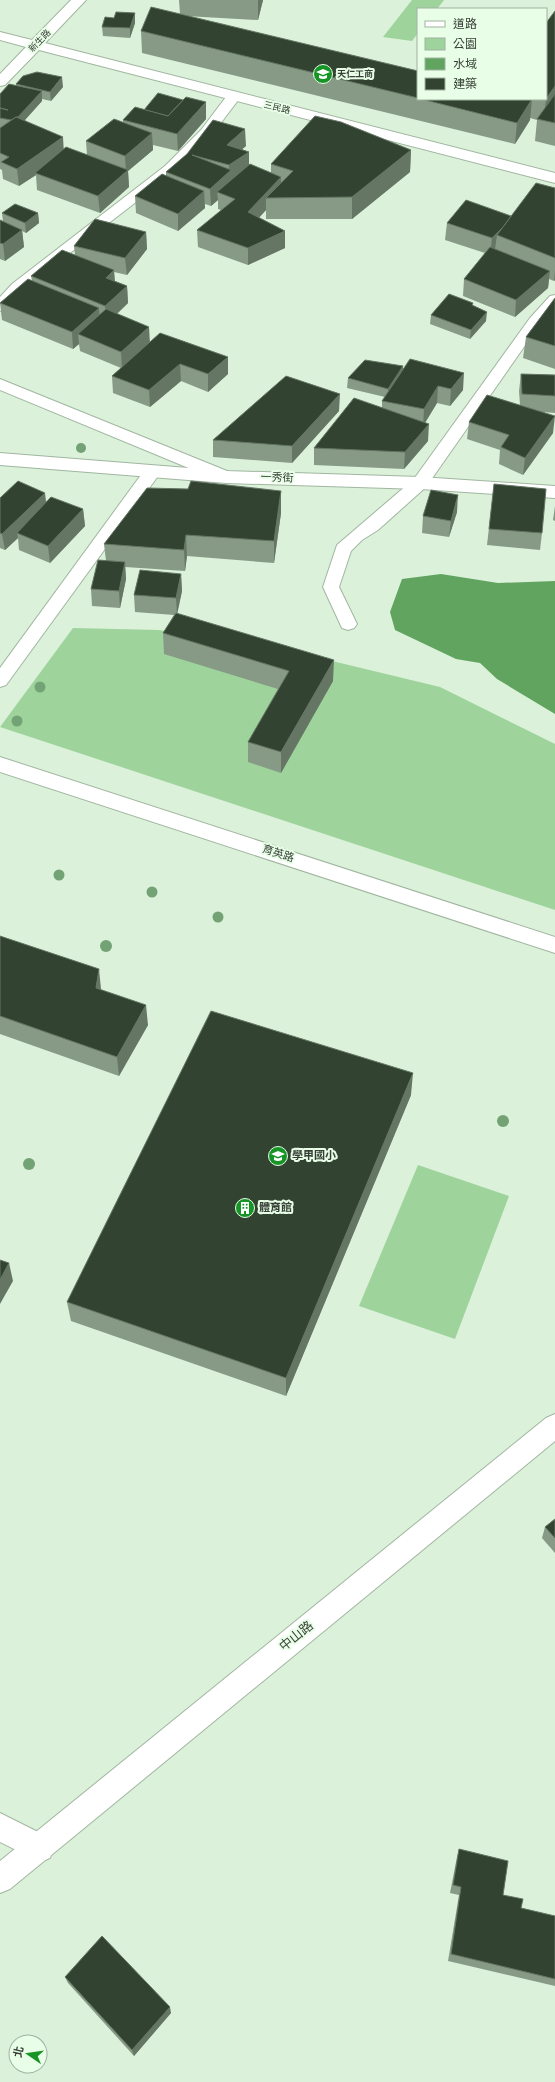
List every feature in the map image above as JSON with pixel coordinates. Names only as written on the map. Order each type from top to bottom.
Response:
[{"type":"street","name":"新生路","points":[[0,82],[79,0]]},
{"type":"street","name":"三民路","points":[[0,36],[555,178]]},
{"type":"street","name":"一秀街","points":[[0,459],[226,477],[420,483],[555,492]]},
{"type":"street","name":"育英路","points":[[0,764],[555,945]]},
{"type":"street","name":"中山路","points":[[0,1879],[40,1848],[555,1426]]},
{"type":"street","points":[[0,1827],[40,1848]]},
{"type":"lane","points":[[0,306],[17,287],[170,169],[206,133],[234,96]]},
{"type":"lane","points":[[348,624],[331,586],[343,549],[356,536],[372,526],[420,483],[535,321],[555,300]]},
{"type":"lane","points":[[0,384],[226,477]]},
{"type":"lane","points":[[0,680],[152,472]]},
{"type":"green space","points":[[412,0],[444,0],[438,8],[417,8],[417,34],[412,41],[383,37]]},
{"type":"green space","points":[[73,628],[159,630],[303,654],[440,687],[555,744],[555,910],[0,727]]},
{"type":"green space","points":[[418,1165],[509,1196],[455,1339],[359,1306]]},
{"type":"water","points":[[441,574],[498,583],[555,581],[555,714],[497,679],[480,663],[456,659],[395,630],[390,612],[402,579]]},
{"type":"building","points":[[151,7],[417,71],[417,98],[141,31]]},
{"type":"building","points":[[555,11],[555,86],[547,98],[547,22]]},
{"type":"building","points":[[116,12],[135,13],[130,28],[102,27],[105,17],[114,18]]},
{"type":"building","points":[[37,72],[62,77],[50,92],[16,84],[23,76]]},
{"type":"building","points":[[9,84],[42,91],[18,117],[11,120],[0,118],[0,94]]},
{"type":"building","points":[[158,93],[183,100],[168,116],[144,110]]},
{"type":"building","points":[[555,94],[555,123],[537,119]]},
{"type":"building","points":[[186,97],[206,102],[177,134],[123,120],[135,107],[168,116]]},
{"type":"building","points":[[425,100],[531,100],[517,123]]},
{"type":"building","points":[[315,116],[341,122],[411,150],[352,197],[266,198],[293,171],[271,164]]},
{"type":"building","points":[[16,117],[63,137],[17,169],[1,162],[9,157],[0,153],[0,128]]},
{"type":"building","points":[[114,119],[152,133],[125,156],[86,141]]},
{"type":"building","points":[[213,120],[245,129],[227,145],[249,152],[229,165],[192,155],[231,170],[210,189],[166,172],[187,154]]},
{"type":"building","points":[[66,147],[128,170],[98,196],[35,173]]},
{"type":"building","points":[[250,164],[281,177],[248,212],[285,231],[248,248],[197,230],[235,199],[217,192]]},
{"type":"building","points":[[162,174],[204,191],[178,214],[135,196]]},
{"type":"building","points":[[536,183],[555,188],[555,258],[497,235]]},
{"type":"building","points":[[466,200],[511,216],[492,238],[447,223]]},
{"type":"building","points":[[15,204],[38,213],[25,223],[2,213]]},
{"type":"building","points":[[95,219],[146,232],[125,258],[74,246]]},
{"type":"building","points":[[0,220],[22,230],[3,244],[0,243]]},
{"type":"building","points":[[490,247],[550,271],[516,300],[464,279]]},
{"type":"building","points":[[62,250],[114,270],[106,278],[127,286],[105,306],[31,276]]},
{"type":"building","points":[[28,279],[99,308],[72,332],[0,303]]},
{"type":"building","points":[[449,294],[473,303],[472,305],[487,312],[471,330],[431,315]]},
{"type":"building","points":[[555,298],[555,346],[526,337]]},
{"type":"building","points":[[106,309],[149,327],[121,352],[78,334]]},
{"type":"building","points":[[160,333],[228,357],[208,374],[180,364],[149,390],[112,376]]},
{"type":"building","points":[[410,359],[464,373],[451,389],[438,386],[424,409],[382,401]]},
{"type":"building","points":[[365,360],[403,366],[388,389],[348,378]]},
{"type":"building","points":[[521,374],[555,375],[555,396],[522,394]]},
{"type":"building","points":[[286,376],[340,394],[292,446],[213,440]]},
{"type":"building","points":[[487,395],[555,416],[525,458],[501,447],[509,435],[469,422]]},
{"type":"building","points":[[354,398],[429,424],[405,452],[314,448]]},
{"type":"building","points":[[18,481],[45,493],[2,534],[0,533],[0,498]]},
{"type":"building","points":[[191,481],[281,491],[274,541],[186,535],[184,550],[104,544],[147,488],[188,489]]},
{"type":"building","points":[[494,484],[546,489],[542,533],[489,529]]},
{"type":"building","points":[[431,490],[458,495],[451,521],[423,516]]},
{"type":"building","points":[[51,497],[83,509],[48,546],[17,533]]},
{"type":"building","points":[[98,560],[125,562],[119,591],[91,589]]},
{"type":"building","points":[[140,570],[181,574],[176,598],[134,595]]},
{"type":"building","points":[[176,613],[334,660],[281,752],[248,742],[289,671],[163,633]]},
{"type":"building","points":[[0,936],[99,969],[96,988],[146,1005],[117,1057],[0,1016]]},
{"type":"building","name":"體育館","points":[[211,1011],[413,1073],[286,1378],[67,1302]]},
{"type":"building","points":[[0,1260],[9,1263],[0,1280]]},
{"type":"building","points":[[555,1519],[555,1538],[545,1527]]},
{"type":"building","points":[[459,1849],[508,1861],[503,1895],[523,1899],[521,1908],[555,1916],[555,1979],[451,1954],[461,1887],[453,1885]]},
{"type":"building","points":[[102,1936],[170,2007],[132,2050],[65,1977]]},
{"type":"place","name":"天仁工商","points":[[323,74]]},
{"type":"place","name":"學甲國小","points":[[278,1156]]},
{"type":"place","name":"體育館","points":[[245,1208]]}]
